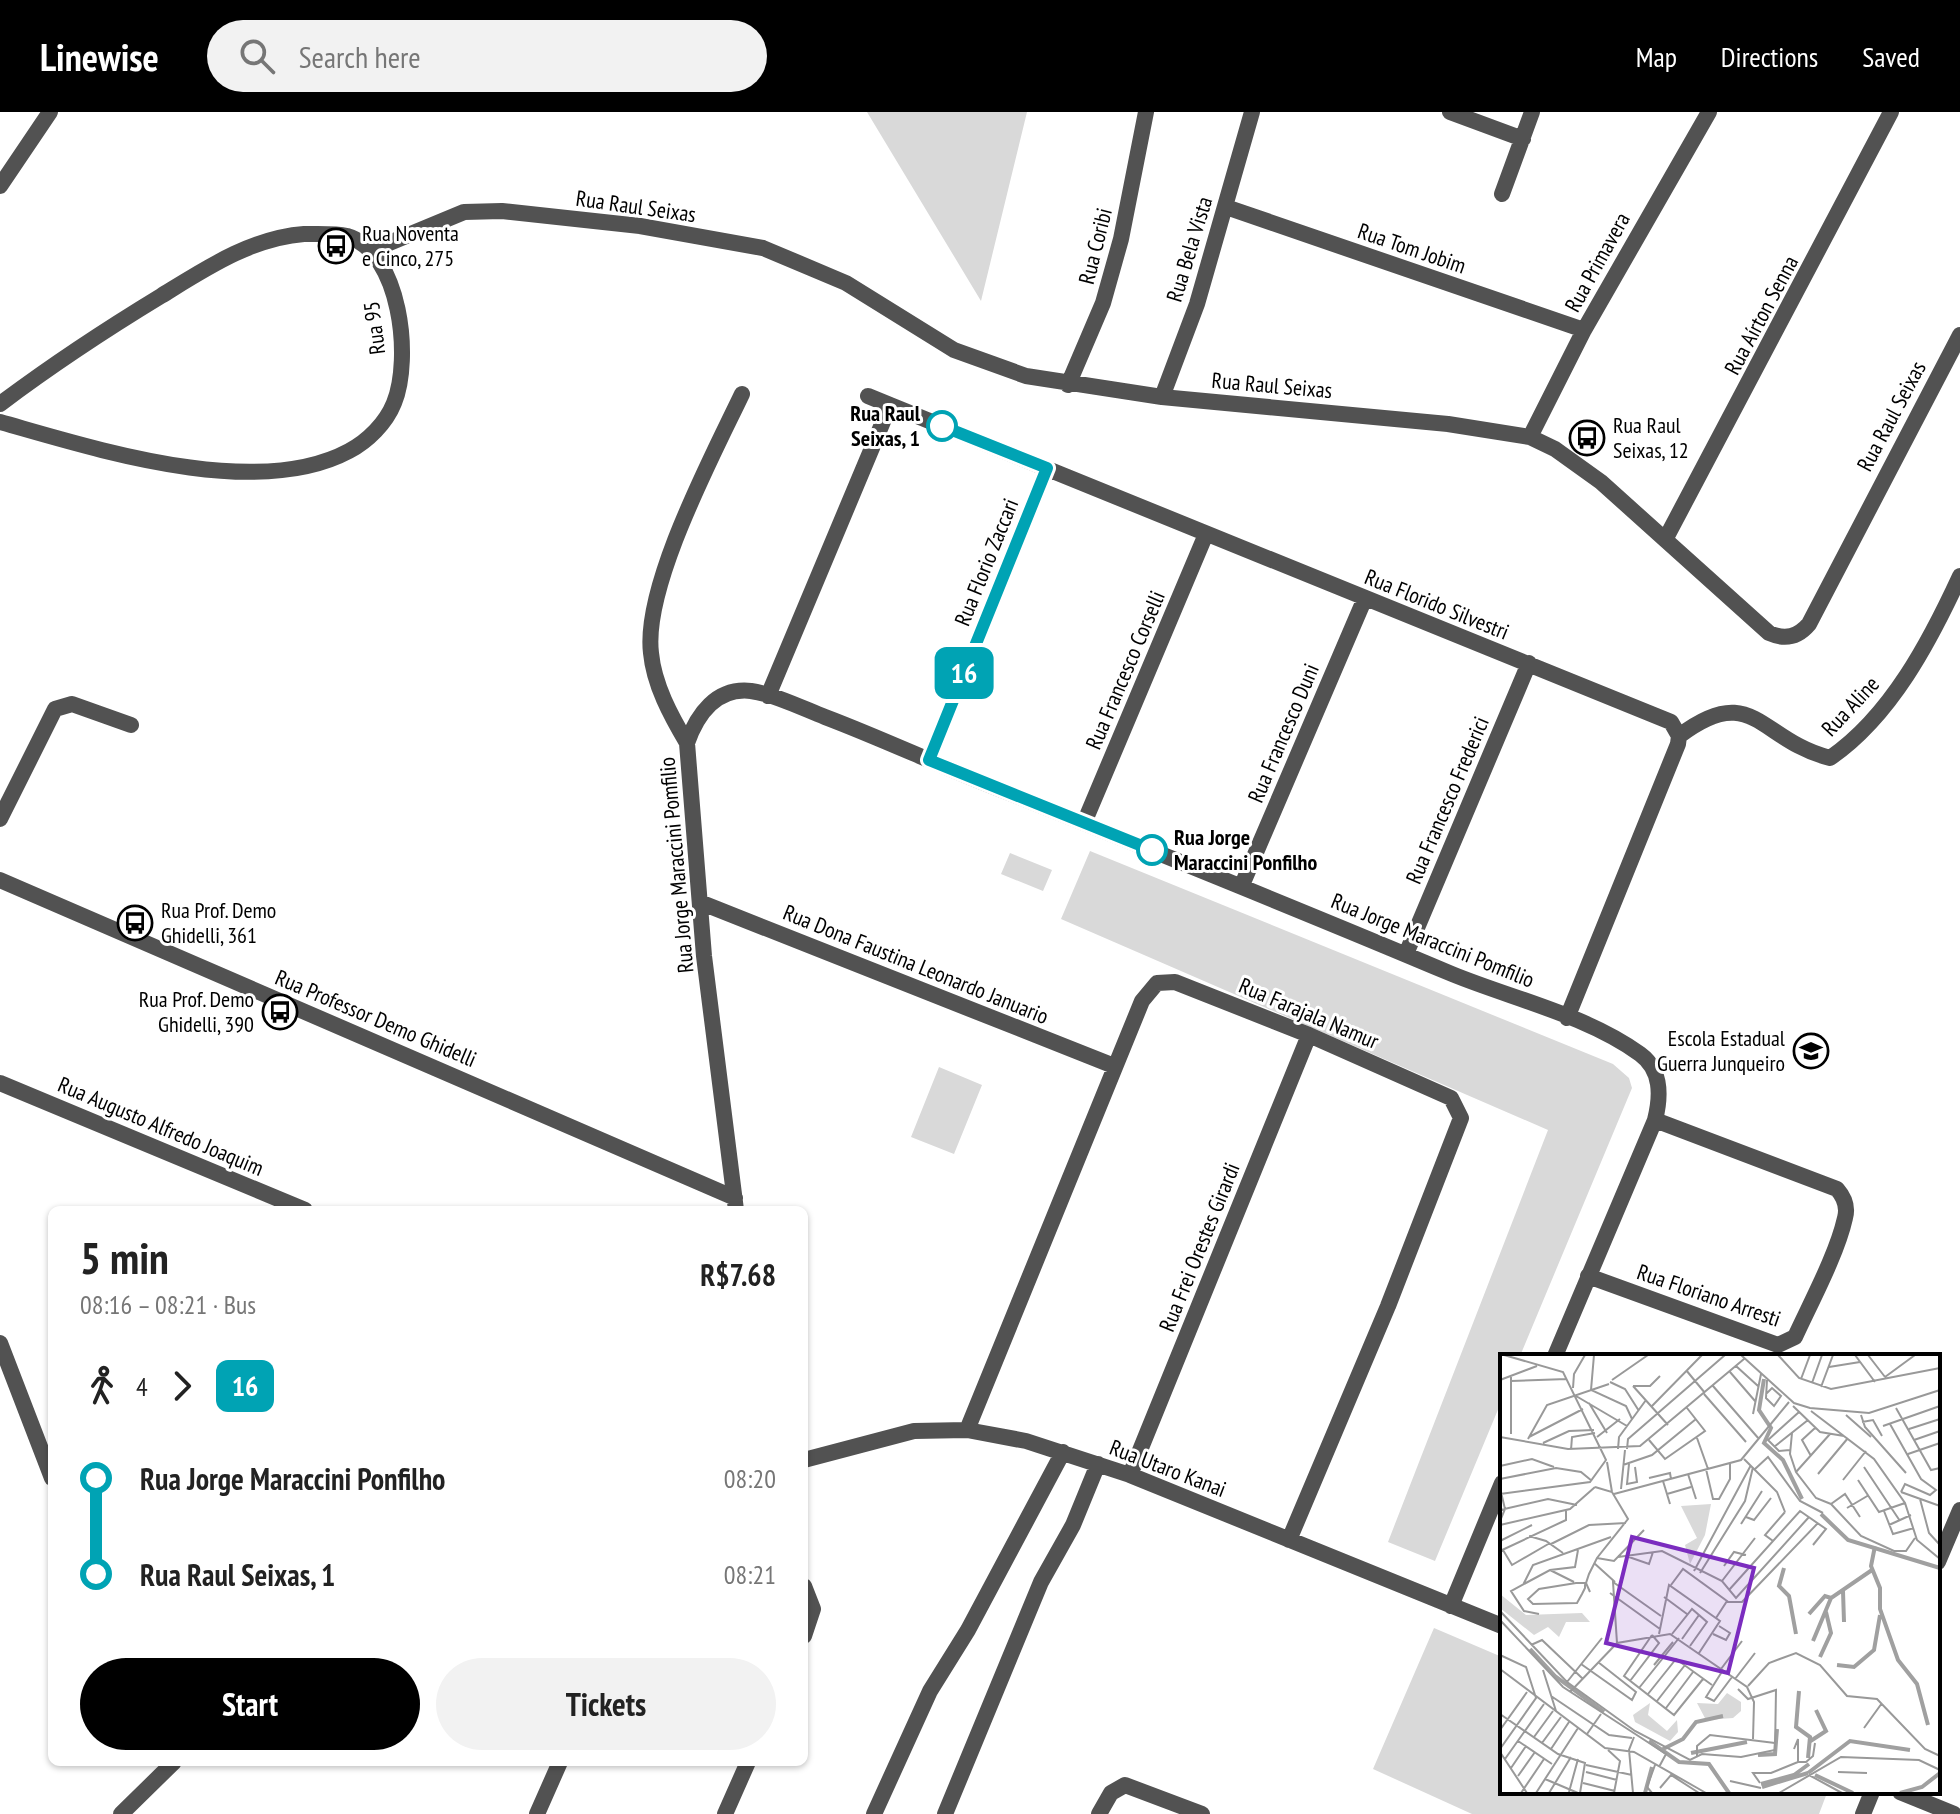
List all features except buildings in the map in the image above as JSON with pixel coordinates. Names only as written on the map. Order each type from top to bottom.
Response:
[{"type":"street","points":[[0,186],[50,112]]},
{"type":"street","name":"Rua Coribi","points":[[1068,385],[1103,303],[1121,239],[1146,112]]},
{"type":"street","name":"Rua Bela Vista","points":[[1162,397],[1226,207],[1252,112]]},
{"type":"street","points":[[1450,112],[1523,139]]},
{"type":"street","points":[[1502,194],[1532,112]]},
{"type":"street","name":"Rua Primavera","points":[[1530,437],[1584,330],[1709,112]]},
{"type":"street","name":"Rua Aírton Senna","points":[[1666,538],[1891,112]]},
{"type":"street","name":"Rua Tom Jobim","points":[[1226,207],[1584,330]]},
{"type":"street","name":"Rua Raul Seixas","points":[[370,251],[464,212],[502,211],[640,226],[763,248],[846,283],[967,356],[1026,376],[1068,385],[1162,397],[1448,424],[1530,437],[1555,449],[1601,482],[1769,633],[1785,637],[1803,632],[1960,335]]},
{"type":"street","points":[[0,404],[71,350],[218,262],[259,244],[304,234],[347,236],[370,251]]},
{"type":"street","name":"Rua 95","points":[[0,422],[102,450],[221,472],[297,467],[348,451],[375,433],[394,402],[403,349],[395,297],[384,268],[370,251]]},
{"type":"street","points":[[687,743],[662,694],[651,656],[652,611],[703,477],[742,394]]},
{"type":"street","name":"Rua Florido Silvestri","points":[[868,396],[1671,722],[1679,736]]},
{"type":"street","points":[[768,696],[890,405]]},
{"type":"street","name":"Rua Florio Zaccari","points":[[929,760],[1047,468]]},
{"type":"street","name":"Rua Francesco Corselli","points":[[1084,823],[1206,534]]},
{"type":"street","name":"Rua Aline","points":[[1679,736],[1705,717],[1720,711],[1737,711],[1812,754],[1830,758],[1844,749],[1907,675],[1931,640],[1960,576]]},
{"type":"street","name":"Rua Francesco Duni","points":[[1242,885],[1365,598]]},
{"type":"street","name":"Rua Francesco Frederici","points":[[1406,954],[1529,663]]},
{"type":"street","name":"Rua Jorge Maraccini Pomfilio","points":[[735,1204],[704,956],[687,743],[695,723],[721,696],[751,691],[1242,885],[1612,1036],[1644,1056],[1653,1070],[1661,1097],[1655,1120],[1556,1354]]},
{"type":"street","points":[[0,819],[55,709],[72,704],[131,725]]},
{"type":"street","points":[[1567,1018],[1679,736]]},
{"type":"street","name":"Rua Professor Demo Ghidelli","points":[[0,880],[735,1204]]},
{"type":"street","name":"Rua Dona Faustina Leonardo Januario","points":[[702,903],[1114,1066]]},
{"type":"street","name":"Rua Farajala Namur","points":[[967,1430],[1142,1001],[1149,989],[1164,980],[1309,1035],[1451,1098],[1461,1118],[1388,1306],[1289,1540]]},
{"type":"street","name":"Rua Frei Orestes Girardi","points":[[1130,1475],[1309,1035]]},
{"type":"street","name":"Rua Augusto Alfredo Joaquim","points":[[0,1083],[295,1206]]},
{"type":"street","name":"Rua Floriano Arresti","points":[[1588,1276],[1778,1345],[1795,1337],[1804,1318],[1846,1218],[1844,1197],[1837,1189],[1655,1120]]},
{"type":"street","points":[[0,1343],[48,1468]]},
{"type":"street","name":"Rua Utaro Kanai","points":[[808,1459],[879,1437],[914,1431],[967,1430],[1026,1441],[1130,1475],[1500,1625]]},
{"type":"street","points":[[874,1814],[930,1691],[968,1630],[1063,1452]]},
{"type":"street","points":[[945,1814],[1041,1582],[1073,1525],[1098,1464]]},
{"type":"street","points":[[1451,1606],[1500,1488]]},
{"type":"street","points":[[1940,1557],[1960,1510]]},
{"type":"street","points":[[808,1596],[813,1609],[808,1624]]},
{"type":"street","points":[[121,1814],[166,1766]]},
{"type":"street","points":[[537,1814],[558,1766]]},
{"type":"street","points":[[725,1814],[746,1766]]},
{"type":"street","points":[[1099,1814],[1111,1793],[1125,1785],[1202,1814]]},
{"type":"street","points":[[1863,1814],[1871,1794]]},
{"type":"street","points":[[1905,1794],[1954,1814]]},
{"type":"shaded area","points":[[867,112],[1027,112],[981,301]]},
{"type":"shaded area","points":[[1090,851],[1613,1064],[1629,1078],[1632,1088],[1521,1354],[1500,1354],[1500,1405],[1435,1561],[1388,1542],[1548,1130],[1061,919]]},
{"type":"shaded area","points":[[1010,853],[1052,870],[1043,891],[1001,874]]},
{"type":"shaded area","points":[[939,1067],[982,1085],[954,1154],[911,1137]]},
{"type":"shaded area","points":[[1434,1628],[1500,1656],[1500,1794],[1827,1794],[1819,1814],[1472,1814],[1373,1769]]},
{"type":"bus line","name":"16","points":[[942,426],[1047,468],[929,760],[1152,850]]},
{"type":"place","name":"Rua Noventa e Cinco, 275","points":[[336,246]]},
{"type":"place","name":"Rua Raul Seixas, 1","points":[[942,426]]},
{"type":"place","name":"Rua Raul Seixas, 12","points":[[1587,438]]},
{"type":"place","name":"Rua Jorge Maraccini Ponfilho","points":[[1152,850]]},
{"type":"place","name":"Rua Prof. Demo Ghidelli, 361","points":[[135,923]]},
{"type":"place","name":"Rua Prof. Demo Ghidelli, 390","points":[[280,1012]]},
{"type":"place","name":"Escola Estadual Guerra Junqueiro","points":[[1811,1051]]}]
